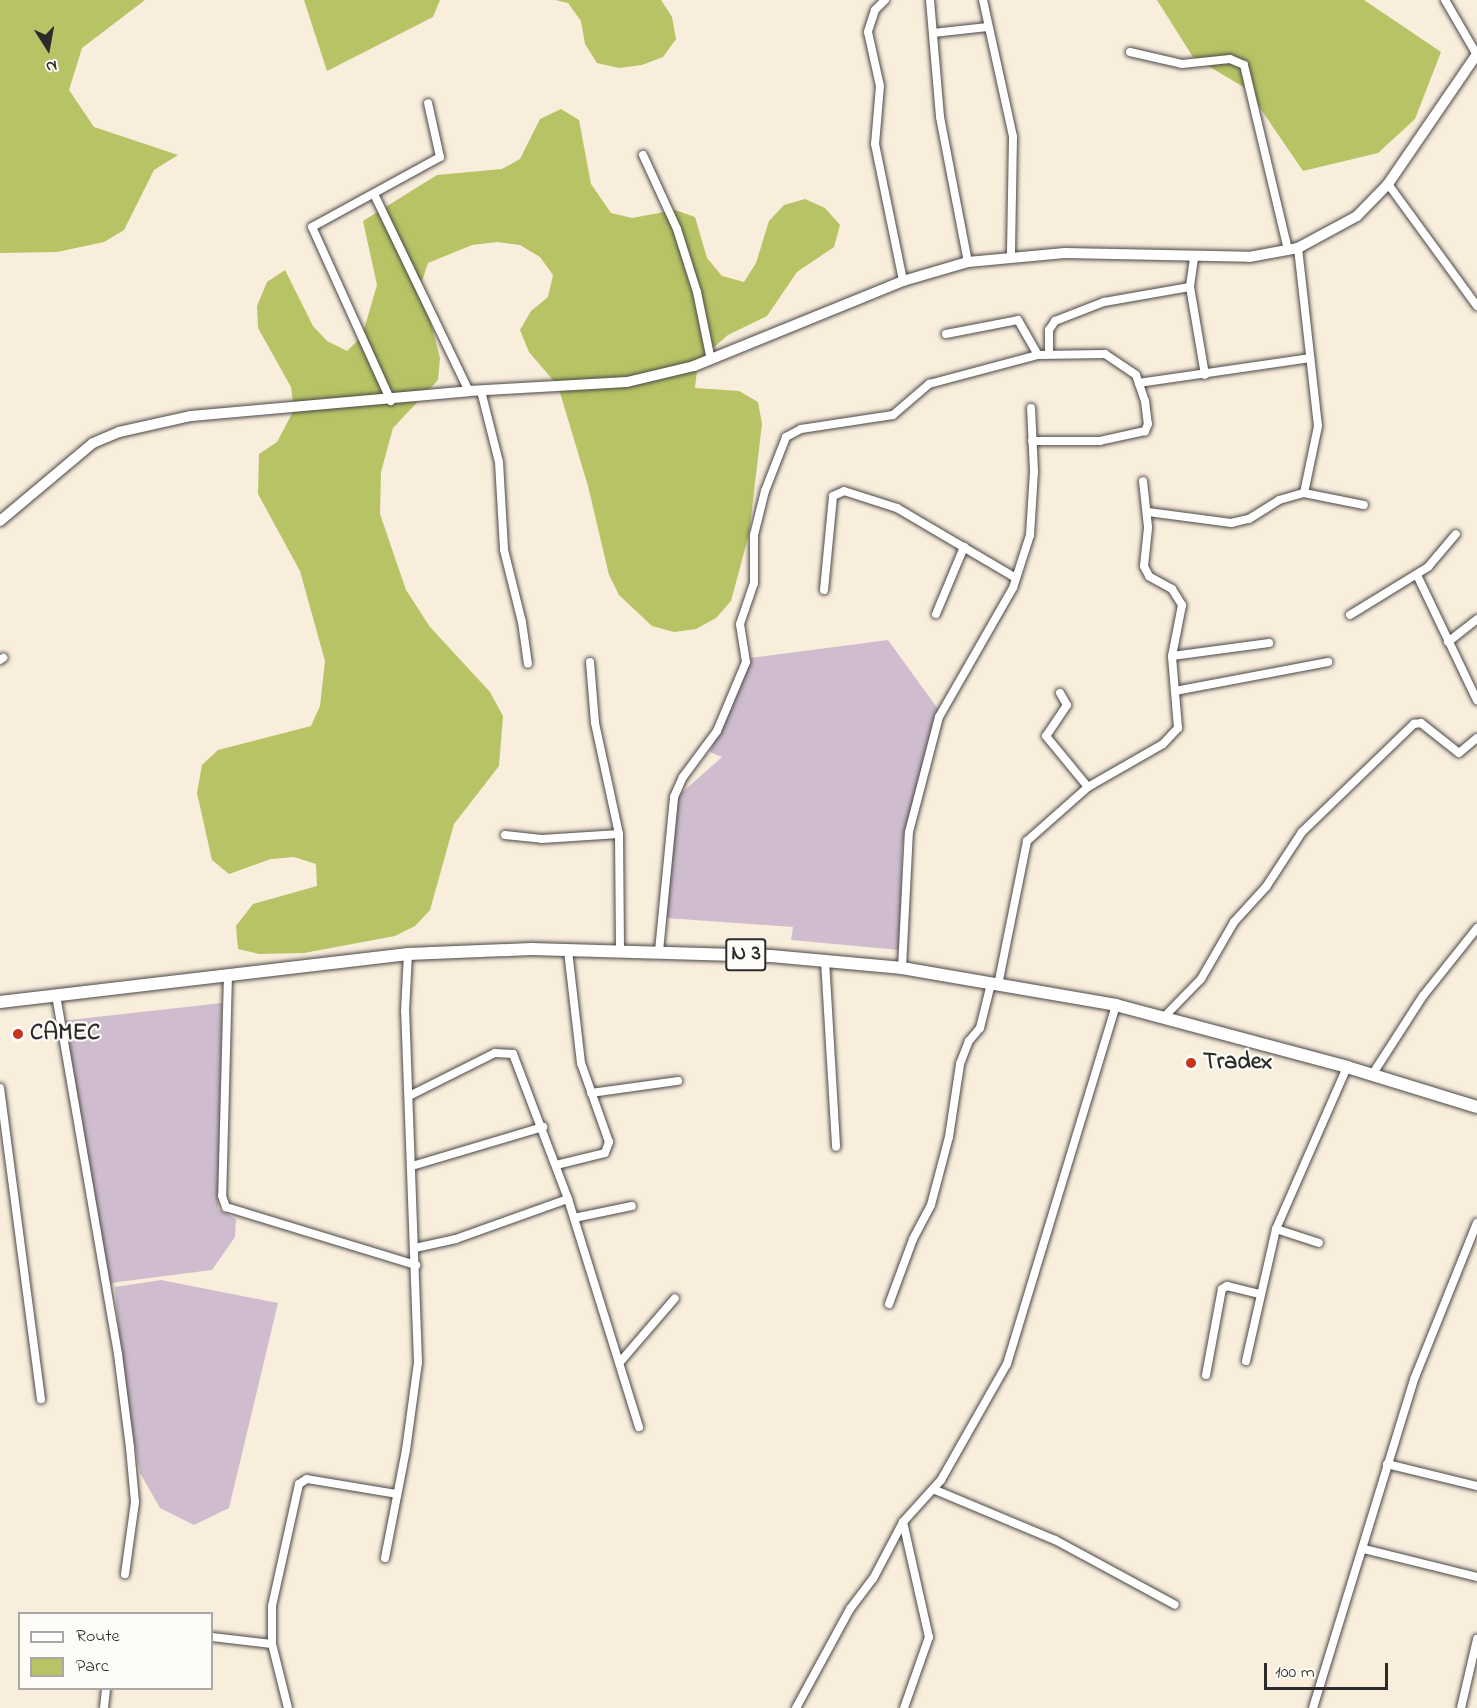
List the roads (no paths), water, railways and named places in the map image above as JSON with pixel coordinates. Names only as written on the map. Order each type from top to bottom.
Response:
[{"type":"highway","name":"N 3","points":[[0,1002],[408,954],[568,950],[659,951],[825,960],[902,968],[1116,1005],[1347,1067],[1477,1107]]},
{"type":"main road","points":[[0,521],[64,464],[93,443],[119,432],[190,416],[391,401],[475,391],[627,382],[711,360],[903,281],[968,262],[1011,256],[1065,254],[1194,258],[1249,257],[1293,249],[1357,216],[1388,184],[1477,55]]},
{"type":"street","points":[[885,0],[875,9],[868,32],[880,87],[875,144],[903,281]]},
{"type":"street","points":[[930,0],[940,117],[968,262]]},
{"type":"street","points":[[983,0],[1013,137],[1011,256]]},
{"type":"street","points":[[1445,0],[1477,55]]},
{"type":"street","points":[[933,33],[988,27]]},
{"type":"street","points":[[1130,52],[1182,64],[1230,59],[1244,65],[1293,249],[1310,358],[1317,426],[1304,493]]},
{"type":"street","points":[[391,401],[312,230],[314,224],[440,157],[428,103]]},
{"type":"street","points":[[643,155],[677,229],[697,292],[711,360]]},
{"type":"street","points":[[1388,184],[1477,306]]},
{"type":"street","points":[[374,194],[475,391],[499,462],[504,550],[522,622],[528,664]]},
{"type":"street","points":[[1194,258],[1190,287],[1205,375]]},
{"type":"street","points":[[1049,354],[1049,330],[1055,321],[1104,302],[1190,287]]},
{"type":"street","points":[[946,334],[1018,320],[1038,355]]},
{"type":"street","points":[[659,951],[674,797],[683,777],[717,731],[746,662],[740,624],[754,583],[754,535],[765,491],[786,437],[801,429],[893,415],[928,384],[1038,355],[1105,354],[1132,369],[1139,383],[1148,424],[1145,431],[1100,441],[1032,441]]},
{"type":"street","points":[[1139,383],[1310,358]]},
{"type":"street","points":[[902,968],[909,832],[939,717],[1016,578],[1033,520],[1031,408]]},
{"type":"street","points":[[890,1304],[913,1239],[932,1205],[949,1137],[960,1064],[969,1041],[980,1028],[994,985],[1020,885],[1023,849],[1035,833],[1088,787],[1174,735],[1178,728],[1172,656],[1182,605],[1172,589],[1146,571],[1148,512],[1143,481]]},
{"type":"street","points":[[824,590],[836,492],[860,493],[897,508],[1016,578]]},
{"type":"street","points":[[1148,512],[1231,523],[1249,519],[1279,500],[1304,493],[1364,506]]},
{"type":"street","points":[[1350,615],[1417,575],[1456,534]]},
{"type":"street","points":[[936,614],[964,547]]},
{"type":"street","points":[[1417,575],[1476,698]]},
{"type":"street","points":[[1448,642],[1477,619]]},
{"type":"street","points":[[1172,656],[1269,643]]},
{"type":"street","points":[[590,662],[595,723],[619,834],[620,951]]},
{"type":"street","points":[[1175,691],[1328,662]]},
{"type":"street","points":[[1060,693],[1068,705],[1046,736],[1088,787]]},
{"type":"street","points":[[1164,1017],[1201,979],[1234,922],[1266,887],[1302,832],[1414,724],[1421,723],[1459,753],[1477,738]]},
{"type":"street","points":[[506,835],[542,839],[619,834]]},
{"type":"street","points":[[1372,1075],[1423,996],[1477,928]]},
{"type":"street","points":[[556,1165],[608,1148],[581,1063],[568,950]]},
{"type":"street","points":[[385,1558],[398,1494],[418,1362],[405,1011],[408,954]]},
{"type":"street","points":[[825,960],[836,1147]]},
{"type":"street","points":[[228,974],[222,1196],[226,1207],[416,1264]]},
{"type":"street","points":[[56,995],[114,1332],[130,1448],[135,1502],[125,1574]]},
{"type":"street","points":[[796,1708],[903,1522],[933,1489],[1007,1364],[1116,1005]]},
{"type":"street","points":[[409,1096],[495,1053],[508,1051],[513,1054],[543,1127],[568,1199],[639,1427]]},
{"type":"street","points":[[1246,1360],[1259,1294],[1276,1229],[1347,1067]]},
{"type":"street","points":[[591,1093],[678,1081]]},
{"type":"street","points":[[0,1088],[41,1399]]},
{"type":"street","points":[[412,1166],[543,1127]]},
{"type":"street","points":[[415,1248],[456,1239],[568,1199]]},
{"type":"street","points":[[574,1218],[632,1206]]},
{"type":"street","points":[[1313,1708],[1364,1549],[1387,1464],[1433,1326],[1477,1223]]},
{"type":"street","points":[[1276,1229],[1319,1243]]},
{"type":"street","points":[[1206,1375],[1222,1289],[1227,1286],[1259,1294]]},
{"type":"street","points":[[620,1362],[675,1298]]},
{"type":"street","points":[[1387,1464],[1477,1486]]},
{"type":"street","points":[[288,1708],[272,1644],[272,1606],[303,1480],[398,1494]]},
{"type":"street","points":[[933,1489],[1055,1540],[1175,1605]]},
{"type":"street","points":[[903,1522],[929,1637],[904,1708]]},
{"type":"street","points":[[1364,1549],[1477,1577]]},
{"type":"street","points":[[213,1637],[272,1644]]},
{"type":"street","points":[[1460,1708],[1477,1639]]},
{"type":"street","points":[[104,1708],[106,1690]]},
{"type":"place","name":"CAMEC","points":[[18,1034]]},
{"type":"place","name":"Tradex","points":[[1191,1063]]}]
